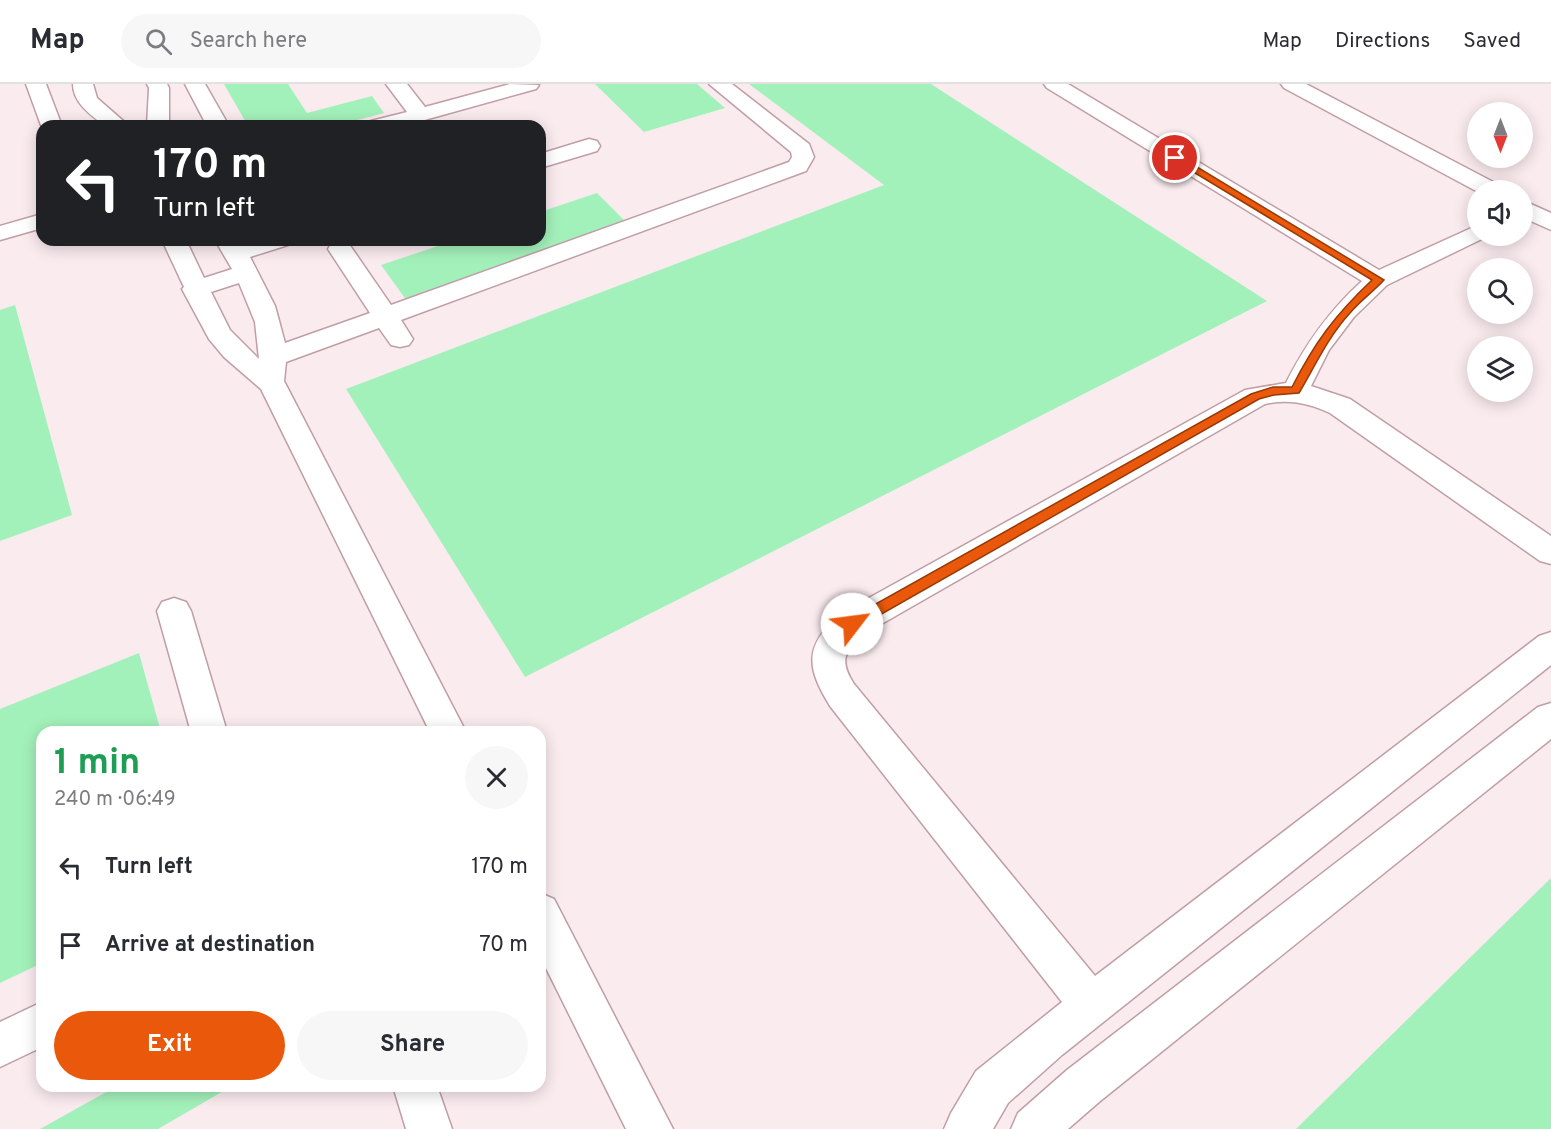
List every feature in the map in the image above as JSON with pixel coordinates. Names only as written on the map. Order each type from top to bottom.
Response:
[{"type":"lane","points":[[36,84],[49,120]]},
{"type":"lane","points":[[83,84],[82,89],[90,103],[111,120]]},
{"type":"lane","points":[[158,84],[159,120]]},
{"type":"lane","points":[[195,84],[215,120]]},
{"type":"lane","points":[[396,84],[421,114]]},
{"type":"lane","points":[[177,246],[195,289],[218,333],[251,368],[273,371],[385,317],[798,166],[803,157],[801,148],[719,84]]},
{"type":"lane","points":[[1053,84],[1378,280]]},
{"type":"lane","points":[[1292,84],[1472,180]]},
{"type":"lane","points":[[400,120],[529,85]]},
{"type":"lane","points":[[546,159],[589,146]]},
{"type":"lane","points":[[1533,214],[1551,223]]},
{"type":"lane","points":[[0,233],[36,223]]},
{"type":"lane","points":[[1295,391],[1324,339],[1345,311],[1378,280],[1467,237]]},
{"type":"lane","points":[[195,289],[236,255],[262,246]]},
{"type":"lane","points":[[340,249],[400,339]]},
{"type":"lane","points":[[236,255],[268,318],[273,371],[445,726]]},
{"type":"lane","points":[[1092,1006],[842,695],[829,676],[827,656],[835,638],[852,624],[1255,397],[1273,391],[1295,391],[1318,396],[1340,406],[1551,552]]},
{"type":"lane","points":[[174,611],[207,726]]},
{"type":"lane","points":[[967,1129],[992,1087],[1551,646]]},
{"type":"lane","points":[[1034,1129],[1083,1086],[1551,718]]},
{"type":"lane","points":[[546,925],[650,1129]]},
{"type":"lane","points":[[0,1045],[36,1027]]},
{"type":"lane","points":[[417,1092],[429,1129]]},
{"type":"building","points":[[224,84],[288,84],[307,113],[372,96],[384,113],[358,120],[245,120]]},
{"type":"building","points":[[595,84],[697,84],[725,108],[644,132]]},
{"type":"building","points":[[749,84],[931,84],[1267,301],[525,677],[346,389],[884,185]]},
{"type":"building","points":[[597,193],[627,223],[407,301],[381,265],[438,246],[546,246],[546,210]]},
{"type":"building","points":[[15,305],[72,515],[0,541],[0,310]]},
{"type":"building","points":[[139,653],[159,726],[36,726],[36,966],[0,983],[0,709]]},
{"type":"building","points":[[1551,878],[1551,1129],[1296,1129]]},
{"type":"building","points":[[106,1092],[222,1092],[158,1129],[40,1129]]},
{"type":"route","points":[[852,624],[1255,397],[1273,391],[1295,391],[1317,348],[1345,311],[1378,280],[1175,158]]}]
